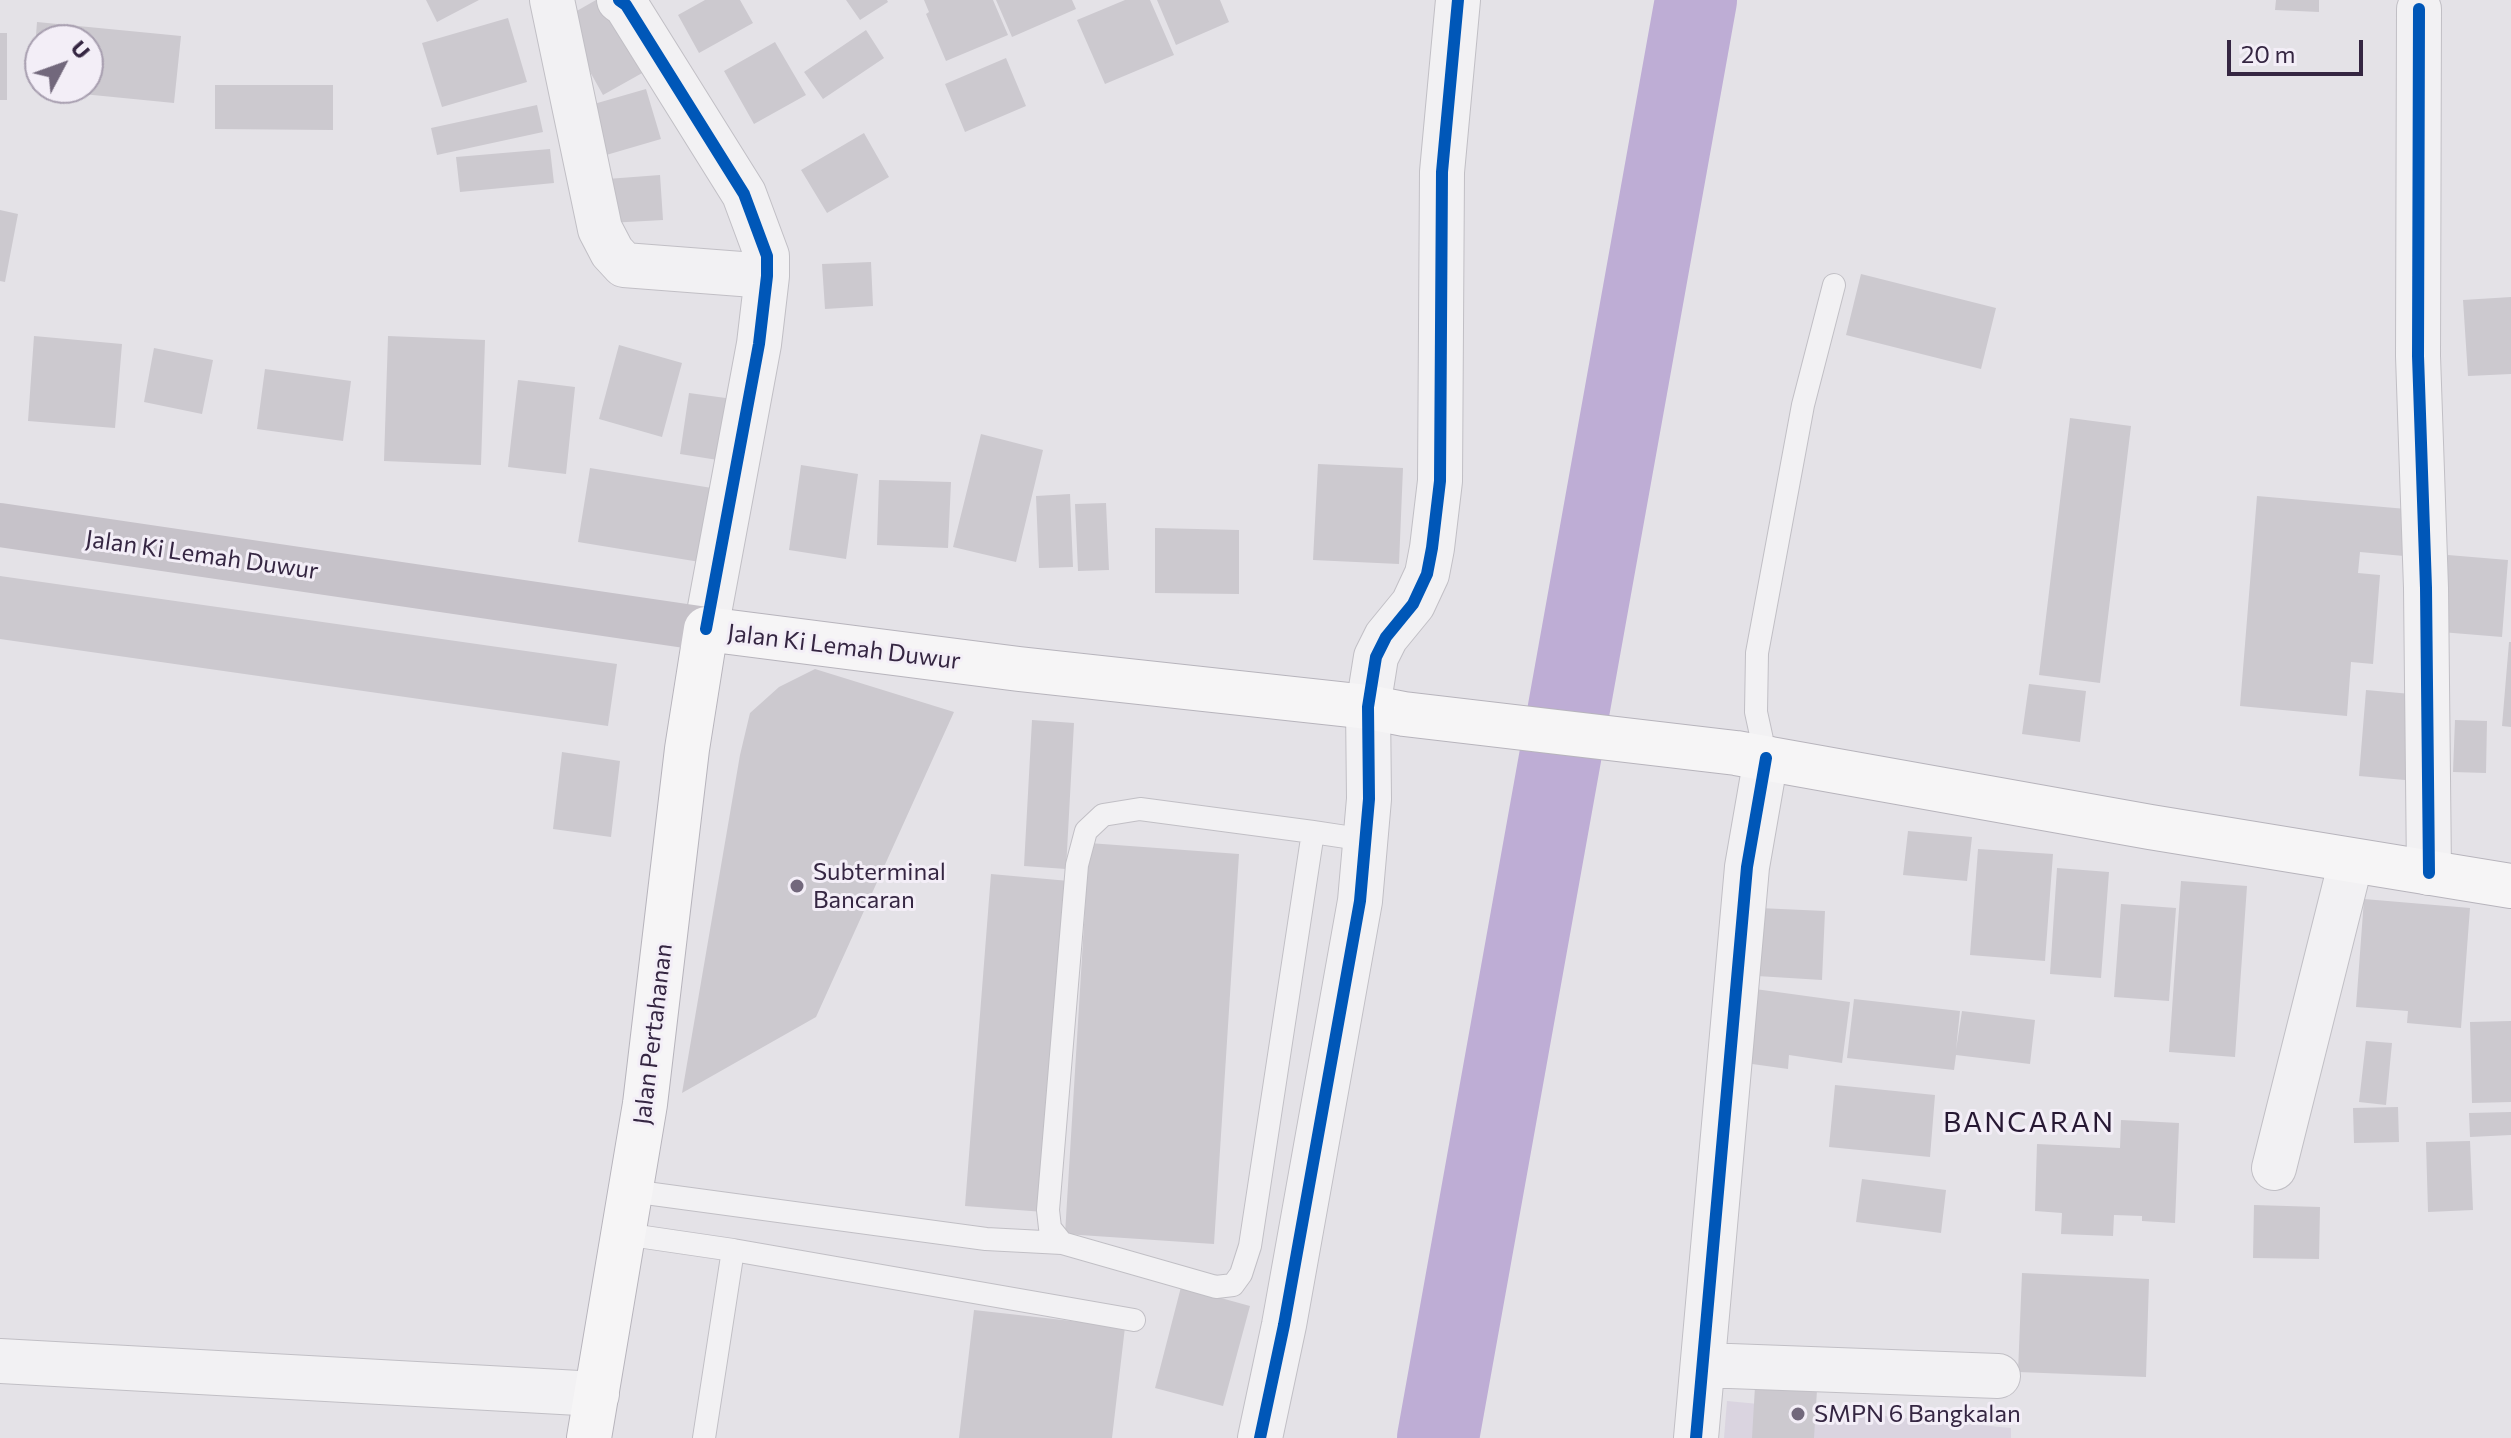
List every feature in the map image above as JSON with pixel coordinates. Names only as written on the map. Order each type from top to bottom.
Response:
[{"type":"highway","name":"Jalan Ki Lemah Duwur","points":[[706,629],[1751,756],[2511,886]]},
{"type":"highway","name":"Jalan Pertahanan","points":[[589,1438],[647,1088],[687,749],[706,629]]},
{"type":"main road","name":"Jalan Ki Lemah Duwur","points":[[0,525],[706,629]]},
{"type":"street","points":[[552,0],[600,229],[612,252],[624,265],[767,276]]},
{"type":"street","points":[[619,0],[626,5],[744,194],[767,256],[759,344],[706,629]]},
{"type":"street","points":[[1260,1438],[1284,1325],[1360,901],[1369,799],[1386,711],[1376,657],[1386,637],[1413,604],[1427,574],[1432,548],[1440,481],[1442,172],[1458,0]]},
{"type":"street","points":[[2419,9],[2418,356],[2426,588],[2429,873]]},
{"type":"street","points":[[1696,1438],[1747,867],[1751,756]]},
{"type":"street","points":[[2274,1168],[2351,861]]},
{"type":"street","points":[[0,1361],[597,1394]]},
{"type":"street","points":[[1703,1365],[1998,1376]]},
{"type":"lane","points":[[1751,756],[1756,712],[1757,653],[1803,405],[1834,285]]},
{"type":"lane","points":[[1062,1243],[1050,1228],[1048,1210],[1077,865],[1086,831],[1103,815],[1140,809],[1366,840]]},
{"type":"lane","points":[[631,1191],[986,1239],[1062,1243],[1216,1287],[1233,1285],[1241,1274],[1250,1246],[1313,832]]},
{"type":"lane","points":[[624,1234],[1134,1320]]},
{"type":"lane","points":[[704,1438],[733,1250]]},
{"type":"shaded area","name":"SMPN 6 Bangkalan","points":[[1727,1401],[2011,1428],[2011,1438],[1724,1438]]},
{"type":"building","points":[[426,0],[479,0],[437,22]]},
{"type":"building","points":[[596,0],[603,0],[644,72],[603,95],[561,20]]},
{"type":"building","points":[[705,0],[740,0],[753,23],[699,53],[678,15]]},
{"type":"building","points":[[846,0],[887,0],[888,2],[860,20]]},
{"type":"building","points":[[924,0],[993,0],[1008,35],[946,61],[926,14],[929,12]]},
{"type":"building","points":[[996,0],[1072,0],[1076,9],[1012,37]]},
{"type":"building","points":[[1125,0],[1150,0],[1174,55],[1105,84],[1077,20]]},
{"type":"building","points":[[1157,0],[1220,0],[1229,22],[1176,45]]},
{"type":"building","points":[[2276,0],[2319,0],[2319,12],[2275,10]]},
{"type":"building","points":[[508,18],[527,82],[442,107],[422,43]]},
{"type":"building","points":[[104,29],[181,36],[174,103],[104,96]]},
{"type":"building","points":[[866,30],[884,58],[823,99],[804,72]]},
{"type":"building","points":[[0,33],[7,33],[7,100],[0,100]]},
{"type":"building","points":[[775,42],[806,95],[754,124],[724,71]]},
{"type":"building","points":[[1006,58],[1026,106],[965,132],[945,84]]},
{"type":"building","points":[[215,85],[333,85],[333,130],[215,129]]},
{"type":"building","points":[[646,89],[661,139],[596,158],[580,108]]},
{"type":"building","points":[[537,105],[543,132],[437,155],[431,128]]},
{"type":"building","points":[[864,133],[889,177],[827,213],[801,170]]},
{"type":"building","points":[[550,149],[554,183],[460,192],[456,157]]},
{"type":"building","points":[[660,175],[663,220],[609,223],[607,179]]},
{"type":"building","points":[[0,210],[18,214],[5,282],[0,281]]},
{"type":"building","points":[[871,262],[873,306],[825,309],[822,264]]},
{"type":"building","points":[[1861,274],[1996,308],[1981,369],[1846,335]]},
{"type":"building","points":[[2511,297],[2511,374],[2468,376],[2463,300]]},
{"type":"building","points":[[34,336],[122,344],[115,428],[28,421]]},
{"type":"building","points":[[388,336],[485,340],[481,465],[384,461]]},
{"type":"building","points":[[619,345],[682,363],[662,437],[599,419]]},
{"type":"building","points":[[154,348],[213,360],[202,414],[144,402]]},
{"type":"building","points":[[265,369],[351,381],[343,441],[257,429]]},
{"type":"building","points":[[518,380],[575,387],[566,474],[508,467]]},
{"type":"building","points":[[689,393],[733,399],[724,461],[680,454]]},
{"type":"building","points":[[2070,418],[2131,426],[2100,683],[2039,675]]},
{"type":"building","points":[[981,434],[1043,450],[1016,562],[953,547]]},
{"type":"building","points":[[1318,464],[1403,468],[1399,564],[1313,560]]},
{"type":"building","points":[[801,465],[858,474],[846,559],[789,550]]},
{"type":"building","points":[[590,468],[718,489],[706,563],[578,542]]},
{"type":"building","points":[[879,480],[951,482],[948,548],[877,545]]},
{"type":"building","points":[[1070,494],[1073,567],[1039,568],[1036,496]]},
{"type":"building","points":[[2257,496],[2418,510],[2415,557],[2360,552],[2358,573],[2380,575],[2373,664],[2351,662],[2347,716],[2240,706]]},
{"type":"building","points":[[1106,503],[1109,570],[1078,571],[1075,504]]},
{"type":"building","points":[[1155,528],[1239,530],[1239,594],[1155,593]]},
{"type":"building","points":[[2448,555],[2508,560],[2502,637],[2441,632]]},
{"type":"building","points":[[0,576],[617,664],[608,726],[0,639]]},
{"type":"building","points":[[2511,642],[2511,727],[2502,726]]},
{"type":"building","name":"Subterminal Bancaran","points":[[815,669],[954,712],[816,1017],[682,1093],[740,755],[750,713],[779,687]]},
{"type":"building","points":[[2029,684],[2086,691],[2080,742],[2022,734]]},
{"type":"building","points":[[2366,690],[2411,694],[2405,780],[2359,776]]},
{"type":"building","points":[[1032,720],[1074,723],[1066,869],[1024,866]]},
{"type":"building","points":[[2455,720],[2487,721],[2486,773],[2453,772]]},
{"type":"building","points":[[562,752],[620,761],[611,837],[553,829]]},
{"type":"building","points":[[1908,831],[1972,837],[1967,881],[1903,875]]},
{"type":"building","points":[[1089,843],[1239,854],[1214,1244],[1065,1234]]},
{"type":"building","points":[[1978,849],[2053,854],[2045,961],[1970,955]]},
{"type":"building","points":[[2057,868],[2109,872],[2101,978],[2050,974]]},
{"type":"building","points":[[991,874],[1069,881],[1044,1212],[965,1206]]},
{"type":"building","points":[[2181,881],[2247,886],[2235,1057],[2169,1052]]},
{"type":"building","points":[[2364,899],[2470,908],[2461,1028],[2407,1023],[2408,1011],[2356,1007]]},
{"type":"building","points":[[2121,904],[2176,908],[2169,1001],[2114,997]]},
{"type":"building","points":[[1759,908],[1825,911],[1822,980],[1757,976]]},
{"type":"building","points":[[1755,989],[1850,1002],[1842,1063],[1789,1055],[1788,1069],[1745,1063]]},
{"type":"building","points":[[1854,999],[1960,1011],[1956,1050],[1962,1011],[2035,1020],[2030,1064],[1956,1055],[1954,1070],[1847,1058]]},
{"type":"building","points":[[2511,1021],[2511,1102],[2472,1103],[2470,1022]]},
{"type":"building","points":[[2366,1041],[2392,1043],[2386,1105],[2359,1102]]},
{"type":"building","points":[[1835,1085],[1935,1095],[1930,1157],[1829,1147]]},
{"type":"building","points":[[2398,1107],[2399,1142],[2354,1143],[2353,1108]]},
{"type":"building","points":[[2511,1112],[2511,1135],[2470,1137],[2469,1113]]},
{"type":"building","points":[[2121,1120],[2179,1123],[2175,1223],[2142,1221],[2142,1216],[2114,1215],[2113,1236],[2061,1234],[2062,1213],[2035,1211],[2037,1144],[2120,1148]]},
{"type":"building","points":[[2470,1141],[2473,1210],[2428,1212],[2426,1142]]},
{"type":"building","points":[[1862,1179],[1946,1190],[1941,1233],[1856,1222]]},
{"type":"building","points":[[2254,1205],[2320,1207],[2319,1259],[2253,1258]]},
{"type":"building","points":[[2022,1273],[2149,1279],[2146,1377],[2018,1372]]},
{"type":"building","points":[[1181,1287],[1250,1306],[1223,1406],[1155,1388]]},
{"type":"building","points":[[974,1310],[1125,1327],[1112,1438],[959,1438]]},
{"type":"building","points":[[1756,1369],[1818,1374],[1814,1438],[1752,1438]]},
{"type":"waterway","points":[[1438,1438],[1696,0]]},
{"type":"cycle path","points":[[619,0],[626,5],[744,194],[767,256],[759,344],[706,629]]},
{"type":"cycle path","points":[[1260,1438],[1284,1325],[1360,901],[1369,799],[1368,707],[1376,657],[1386,637],[1413,604],[1427,574],[1432,548],[1440,481],[1442,172],[1458,0]]},
{"type":"cycle path","points":[[2419,9],[2418,356],[2426,588],[2429,873]]},
{"type":"cycle path","points":[[1696,1438],[1747,867],[1766,758]]},
{"type":"place","name":"Subterminal Bancaran","points":[[797,886]]},
{"type":"place","name":"SMPN 6 Bangkalan","points":[[1798,1414]]},
{"type":"district","name":"BANCARAN","points":[[2029,1123]]}]
